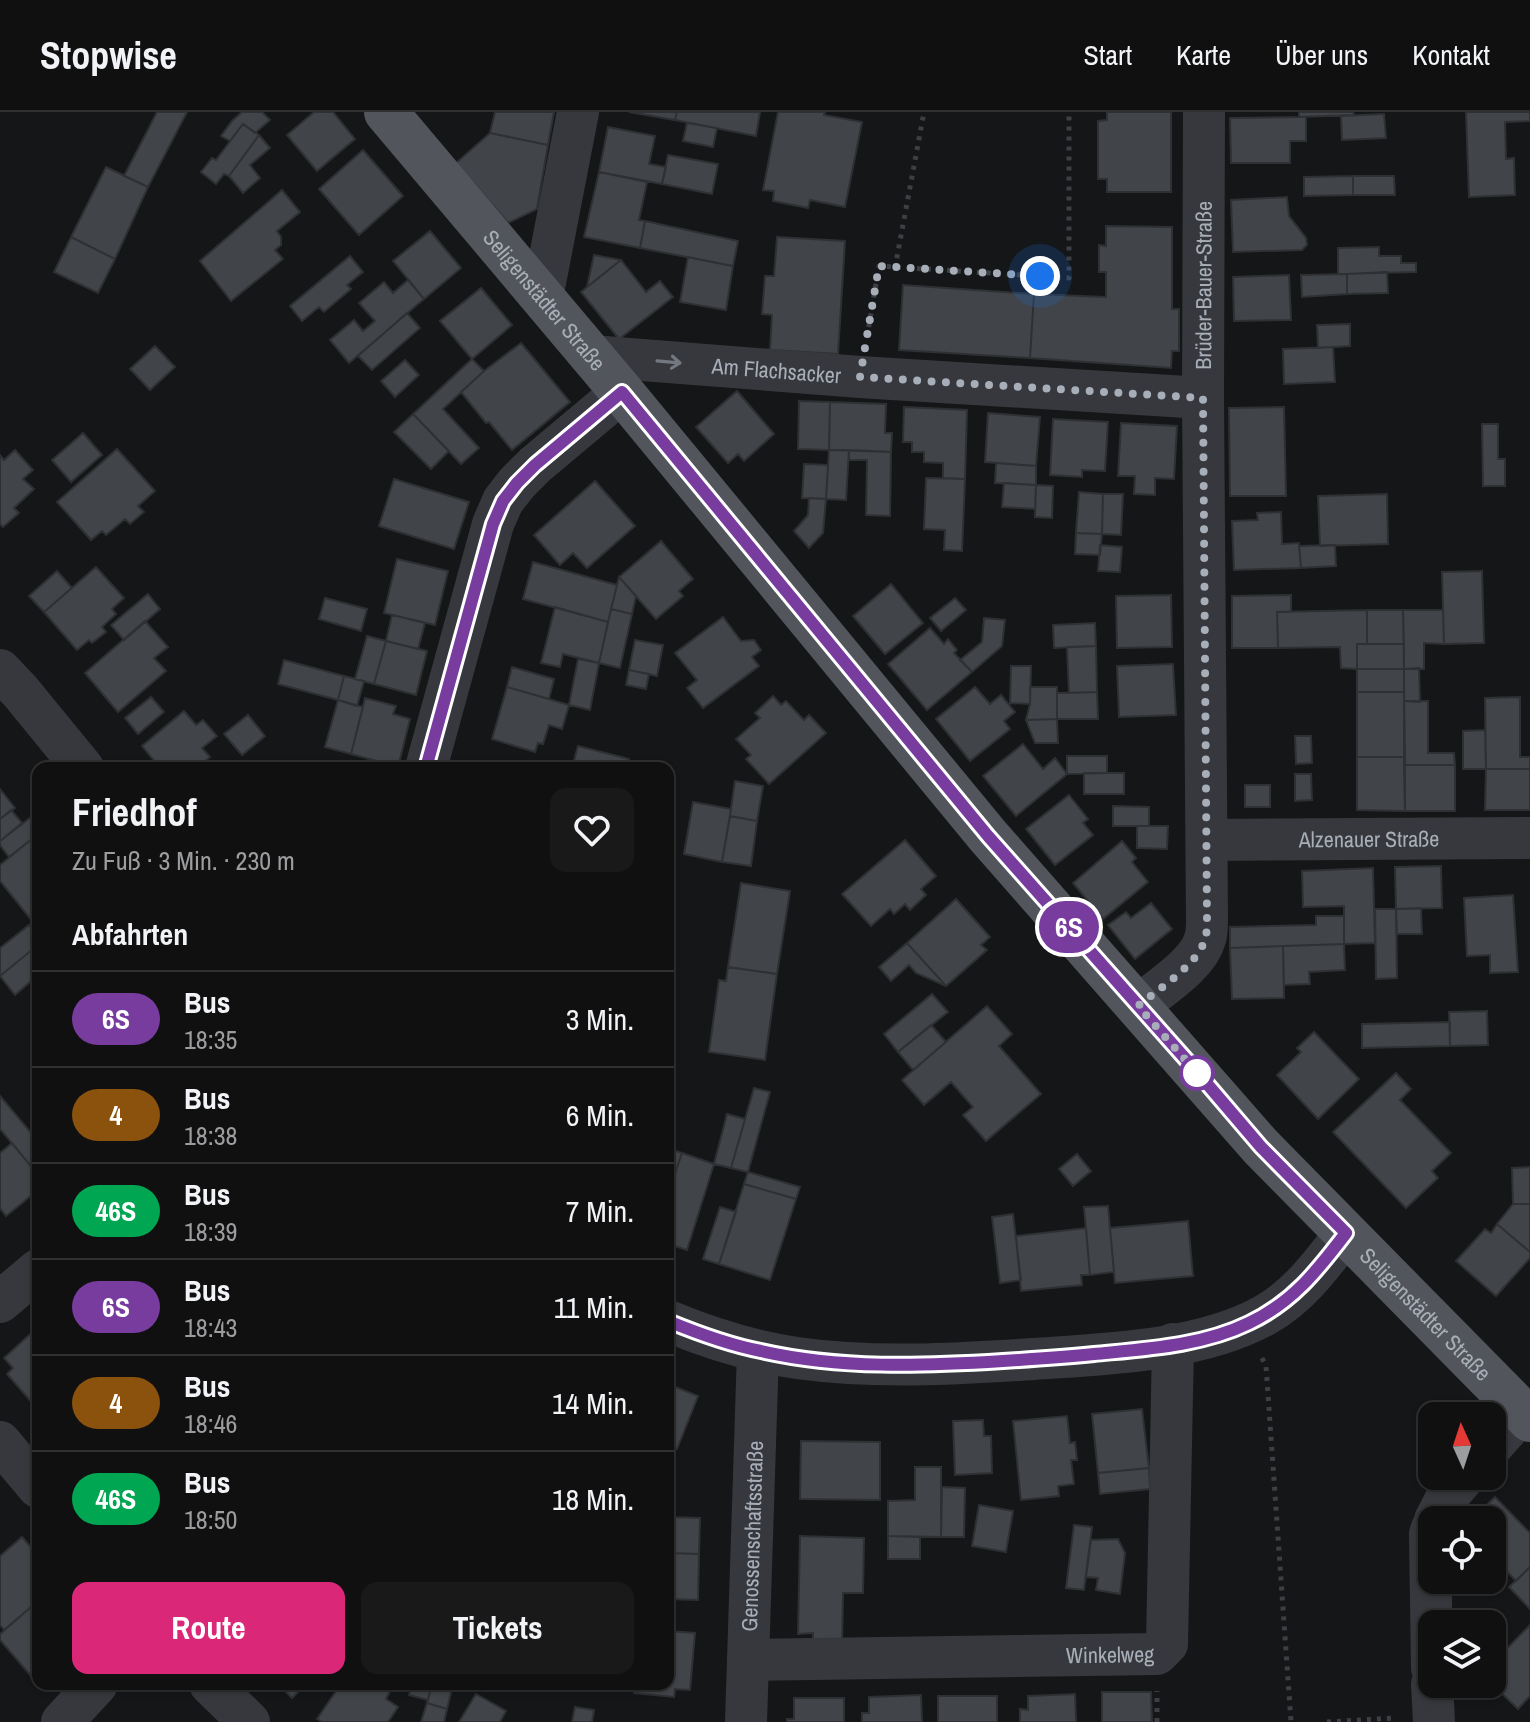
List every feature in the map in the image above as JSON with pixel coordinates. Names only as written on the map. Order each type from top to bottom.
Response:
[{"type":"main road","name":"Seligenstädter Straße","points":[[386,112],[622,392],[988,836],[1261,1147],[1526,1416]]},
{"type":"street","points":[[542,298],[578,112]]},
{"type":"street","name":"Brüder-Bauer-Straße","points":[[1138,1006],[1198,953],[1205,939],[1207,920],[1204,112]]},
{"type":"street","name":"Am Flachsacker","points":[[591,356],[860,377],[1203,398]]},
{"type":"street","points":[[428,762],[493,524],[503,501],[535,465],[622,392]]},
{"type":"street","points":[[0,670],[78,762]]},
{"type":"street","name":"Alzenauer Straße","points":[[1207,840],[1530,838]]},
{"type":"street","points":[[674,1323],[758,1351],[842,1362],[928,1364],[1076,1356],[1173,1344],[1207,1338],[1246,1325],[1278,1307],[1315,1274],[1346,1233]]},
{"type":"street","points":[[0,1302],[32,1275]]},
{"type":"street","name":"Winkelweg","points":[[748,1660],[1157,1654],[1167,1644],[1173,1344]]},
{"type":"street","name":"Genossenschaftsstraße","points":[[746,1722],[758,1351]]},
{"type":"street","points":[[1506,1434],[1526,1416]]},
{"type":"street","points":[[0,1442],[32,1480]]},
{"type":"street","points":[[62,1722],[91,1690]]},
{"type":"street","points":[[216,1690],[249,1722]]},
{"type":"path","points":[[895,268],[924,112]]},
{"type":"path","points":[[860,377],[879,266],[1069,278],[1069,112]]},
{"type":"path","points":[[1246,1325],[1266,1366],[1291,1722]]},
{"type":"path","points":[[1327,1722],[1433,1707]]},
{"type":"building","points":[[157,112],[187,112],[148,187],[124,176]]},
{"type":"building","points":[[242,112],[262,112],[270,120],[255,133],[243,124],[230,141],[221,136],[232,121]]},
{"type":"building","points":[[314,112],[333,112],[355,139],[317,171],[287,135]]},
{"type":"building","points":[[495,112],[554,112],[548,145],[490,133]]},
{"type":"building","points":[[629,112],[677,112],[675,120]]},
{"type":"building","points":[[677,112],[760,112],[756,136],[675,120]]},
{"type":"building","points":[[778,112],[825,112],[824,115],[862,122],[845,207],[810,200],[808,208],[773,201],[774,191],[763,190]]},
{"type":"building","points":[[1107,112],[1171,112],[1171,192],[1107,192],[1107,179],[1098,179],[1098,121],[1107,120]]},
{"type":"building","points":[[1299,112],[1353,112],[1354,115],[1299,117]]},
{"type":"building","points":[[1466,112],[1530,112],[1530,121],[1505,122],[1506,159],[1514,158],[1515,195],[1469,197]]},
{"type":"building","points":[[1384,114],[1386,138],[1342,140],[1341,116]]},
{"type":"building","points":[[1306,117],[1306,141],[1290,141],[1290,163],[1231,163],[1230,118]]},
{"type":"building","points":[[687,123],[717,128],[713,147],[683,141]]},
{"type":"building","points":[[243,124],[259,135],[229,176],[224,174],[216,184],[201,172],[212,158],[216,160]]},
{"type":"building","points":[[608,127],[655,136],[649,164],[666,167],[662,184],[599,172]]},
{"type":"building","points":[[490,133],[548,145],[537,209],[508,223],[456,163]]},
{"type":"building","points":[[259,135],[270,148],[250,165],[260,178],[243,193],[229,176]]},
{"type":"building","points":[[363,150],[403,196],[359,235],[319,189]]},
{"type":"building","points":[[668,155],[718,164],[712,194],[662,184]]},
{"type":"building","points":[[106,167],[148,187],[115,259],[71,237]]},
{"type":"building","points":[[599,172],[647,182],[639,220],[645,221],[640,248],[584,237]]},
{"type":"building","points":[[1353,176],[1394,176],[1395,195],[1353,195]]},
{"type":"building","points":[[1353,176],[1353,195],[1304,196],[1304,177]]},
{"type":"building","points":[[282,190],[300,212],[277,231],[281,245],[275,250],[283,259],[231,301],[200,261]]},
{"type":"building","points":[[1287,197],[1289,216],[1306,238],[1307,245],[1302,250],[1233,252],[1231,200]]},
{"type":"building","points":[[645,221],[738,241],[733,266],[640,248]]},
{"type":"building","points":[[1106,226],[1172,227],[1172,309],[1179,309],[1179,351],[1172,351],[1171,368],[1030,358],[1034,294],[1106,297],[1106,272],[1099,272],[1099,245],[1106,246]]},
{"type":"building","points":[[430,231],[461,268],[424,299],[393,261]]},
{"type":"building","points":[[71,237],[115,259],[98,293],[54,272]]},
{"type":"building","points":[[777,237],[845,241],[838,354],[770,350],[772,315],[762,314],[765,276],[774,276]]},
{"type":"building","points":[[1379,247],[1379,256],[1401,256],[1401,263],[1416,263],[1416,272],[1338,274],[1338,248]]},
{"type":"building","points":[[594,255],[621,260],[587,287]]},
{"type":"building","points":[[350,256],[363,272],[347,285],[351,289],[324,312],[319,307],[302,321],[290,306]]},
{"type":"building","points":[[688,257],[733,266],[726,310],[680,302]]},
{"type":"building","points":[[621,260],[646,292],[660,281],[673,297],[619,339],[581,292]]},
{"type":"building","points":[[1387,272],[1388,293],[1347,294],[1347,274]]},
{"type":"building","points":[[1347,274],[1347,294],[1302,297],[1301,275]]},
{"type":"building","points":[[1289,275],[1291,320],[1234,321],[1233,277]]},
{"type":"building","points":[[408,280],[424,299],[349,363],[330,340],[354,320],[363,331],[375,321],[359,303],[384,282],[393,293]]},
{"type":"building","points":[[903,285],[1034,294],[1030,358],[899,350]]},
{"type":"building","points":[[481,288],[512,325],[472,359],[440,321]]},
{"type":"building","points":[[407,313],[420,328],[372,370],[358,356]]},
{"type":"building","points":[[1350,324],[1350,346],[1318,348],[1317,325]]},
{"type":"building","points":[[521,343],[570,402],[512,450],[461,392]]},
{"type":"building","points":[[155,346],[175,367],[150,390],[130,369]]},
{"type":"building","points":[[1333,347],[1335,382],[1284,384],[1283,349]]},
{"type":"building","points":[[472,359],[484,371],[443,409],[479,448],[461,464],[413,414]]},
{"type":"building","points":[[405,360],[419,375],[395,397],[381,381]]},
{"type":"building","points":[[737,391],[774,434],[744,461],[738,454],[728,463],[696,427]]},
{"type":"building","points":[[799,401],[830,402],[829,450],[798,449]]},
{"type":"building","points":[[830,402],[886,404],[885,433],[892,433],[891,452],[829,450]]},
{"type":"building","points":[[904,407],[967,410],[965,479],[943,478],[943,463],[924,462],[924,452],[912,452],[912,442],[903,442]]},
{"type":"building","points":[[1284,407],[1286,496],[1230,496],[1229,408]]},
{"type":"building","points":[[988,413],[1040,417],[1036,466],[985,462]]},
{"type":"building","points":[[413,414],[449,451],[431,469],[394,432]]},
{"type":"building","points":[[1053,419],[1108,422],[1105,471],[1082,470],[1082,477],[1050,475]]},
{"type":"building","points":[[1121,423],[1177,426],[1174,479],[1155,478],[1155,495],[1134,494],[1135,476],[1118,476]]},
{"type":"building","points":[[1482,424],[1498,424],[1498,459],[1505,459],[1505,486],[1483,486]]},
{"type":"building","points":[[83,433],[102,455],[71,482],[52,460]]},
{"type":"building","points":[[117,449],[155,491],[138,506],[144,512],[130,524],[125,519],[106,535],[102,531],[91,540],[57,502]]},
{"type":"building","points":[[15,450],[33,470],[23,479],[34,489],[14,508],[19,513],[3,527],[0,524],[0,455],[4,460]]},
{"type":"building","points":[[829,450],[849,450],[846,500],[826,499]]},
{"type":"building","points":[[849,450],[891,452],[890,516],[866,515],[867,460],[849,460]]},
{"type":"building","points":[[996,463],[1036,466],[1036,485],[995,483]]},
{"type":"building","points":[[804,464],[828,465],[826,499],[802,498]]},
{"type":"building","points":[[926,478],[965,479],[962,551],[944,550],[945,530],[924,529]]},
{"type":"building","points":[[394,479],[469,502],[454,549],[379,526]]},
{"type":"building","points":[[595,481],[635,526],[587,568],[573,553],[560,565],[534,535]]},
{"type":"building","points":[[1004,483],[1036,485],[1035,509],[1002,507]]},
{"type":"building","points":[[1036,485],[1053,486],[1052,518],[1035,517]]},
{"type":"building","points":[[1079,492],[1103,494],[1102,534],[1076,533]]},
{"type":"building","points":[[1103,494],[1123,494],[1121,535],[1102,534]]},
{"type":"building","points":[[1387,494],[1388,544],[1320,546],[1318,496]]},
{"type":"building","points":[[809,498],[826,499],[823,533],[809,548],[794,531],[808,515]]},
{"type":"building","points":[[1281,512],[1282,544],[1299,543],[1301,568],[1234,570],[1232,521],[1258,520],[1257,513]]},
{"type":"building","points":[[1076,533],[1102,534],[1100,555],[1075,554]]},
{"type":"building","points":[[661,541],[693,579],[679,591],[683,596],[656,619],[619,577]]},
{"type":"building","points":[[1100,545],[1122,547],[1120,572],[1098,571]]},
{"type":"building","points":[[1335,545],[1336,566],[1301,568],[1299,546]]},
{"type":"building","points":[[397,559],[448,571],[435,625],[384,613]]},
{"type":"building","points":[[533,562],[617,585],[608,622],[523,599]]},
{"type":"building","points":[[96,567],[124,598],[112,609],[116,614],[102,627],[106,632],[77,650],[44,612]]},
{"type":"building","points":[[57,571],[72,588],[44,612],[29,596]]},
{"type":"building","points":[[1482,571],[1484,643],[1444,644],[1442,572]]},
{"type":"building","points":[[619,577],[636,596],[632,614],[611,609]]},
{"type":"building","points":[[891,584],[923,623],[885,654],[853,616]]},
{"type":"building","points":[[148,594],[160,609],[124,640],[111,625]]},
{"type":"building","points":[[1171,595],[1172,647],[1117,648],[1116,596]]},
{"type":"building","points":[[1291,595],[1291,612],[1277,612],[1278,648],[1232,648],[1232,596]]},
{"type":"building","points":[[325,598],[367,609],[361,631],[319,619]]},
{"type":"building","points":[[955,598],[966,610],[941,631],[930,618]]},
{"type":"building","points":[[555,607],[608,622],[599,663],[563,654],[560,667],[541,663]]},
{"type":"building","points":[[611,609],[632,614],[620,668],[599,663]]},
{"type":"building","points":[[1367,610],[1403,610],[1404,644],[1367,644]]},
{"type":"building","points":[[1367,610],[1367,644],[1357,644],[1357,669],[1341,668],[1340,647],[1278,648],[1277,612]]},
{"type":"building","points":[[1403,610],[1443,610],[1444,644],[1424,643],[1424,669],[1404,669]]},
{"type":"building","points":[[392,615],[425,623],[418,649],[386,641]]},
{"type":"building","points":[[723,617],[741,641],[754,640],[761,650],[752,657],[759,666],[703,708],[687,688],[697,680],[675,653]]},
{"type":"building","points":[[984,618],[1005,620],[1002,646],[972,672],[960,660],[982,642]]},
{"type":"building","points":[[145,621],[168,647],[154,658],[166,671],[118,712],[85,673]]},
{"type":"building","points":[[1095,623],[1096,646],[1054,648],[1053,625]]},
{"type":"building","points":[[930,628],[944,644],[948,639],[957,650],[954,653],[972,672],[927,710],[888,664]]},
{"type":"building","points":[[367,636],[386,641],[374,684],[355,679]]},
{"type":"building","points":[[635,640],[663,645],[657,676],[629,670]]},
{"type":"building","points":[[386,641],[427,651],[416,695],[374,684]]},
{"type":"building","points":[[1357,644],[1404,644],[1404,669],[1357,669]]},
{"type":"building","points":[[1096,646],[1097,692],[1069,693],[1067,647]]},
{"type":"building","points":[[578,659],[599,663],[590,710],[569,705]]},
{"type":"building","points":[[284,660],[344,676],[338,700],[278,684]]},
{"type":"building","points":[[1173,664],[1176,715],[1119,717],[1117,666]]},
{"type":"building","points":[[1011,666],[1031,666],[1030,704],[1010,703]]},
{"type":"building","points":[[512,667],[554,679],[549,699],[507,687]]},
{"type":"building","points":[[1419,668],[1420,702],[1404,701],[1404,669]]},
{"type":"building","points":[[1357,669],[1404,669],[1404,692],[1357,692]]},
{"type":"building","points":[[629,670],[649,674],[646,689],[626,685]]},
{"type":"building","points":[[344,676],[364,681],[357,706],[338,700]]},
{"type":"building","points":[[507,687],[569,705],[562,729],[549,725],[543,744],[538,743],[535,752],[492,739]]},
{"type":"building","points":[[975,687],[990,704],[1001,695],[1015,712],[1004,721],[1010,729],[970,761],[936,719]]},
{"type":"building","points":[[1030,687],[1057,687],[1057,719],[1026,720]]},
{"type":"building","points":[[1097,692],[1098,719],[1057,719],[1057,693]]},
{"type":"building","points":[[1357,692],[1404,692],[1405,757],[1357,757]]},
{"type":"building","points":[[773,696],[781,705],[786,701],[804,720],[809,715],[826,733],[769,784],[746,759],[751,755],[736,739],[760,718],[755,713]]},
{"type":"building","points":[[151,697],[164,712],[138,734],[125,718]]},
{"type":"building","points":[[1520,697],[1520,757],[1530,757],[1530,769],[1486,769],[1485,698]]},
{"type":"building","points":[[365,698],[396,706],[393,714],[410,719],[399,762],[380,762],[351,754]]},
{"type":"building","points":[[338,700],[363,707],[351,754],[325,747]]},
{"type":"building","points":[[1404,701],[1428,701],[1428,753],[1454,753],[1455,765],[1404,765]]},
{"type":"building","points":[[184,711],[196,725],[203,720],[217,736],[202,748],[210,757],[204,762],[155,762],[142,746]]},
{"type":"building","points":[[248,715],[265,736],[242,755],[224,734]]},
{"type":"building","points":[[1057,719],[1058,743],[1035,743],[1026,720]]},
{"type":"building","points":[[1485,730],[1486,769],[1463,769],[1463,731]]},
{"type":"building","points":[[1295,736],[1311,736],[1312,763],[1296,764]]},
{"type":"building","points":[[1023,744],[1043,769],[1055,758],[1067,774],[1016,816],[983,776]]},
{"type":"building","points":[[578,746],[629,759],[628,762],[574,762]]},
{"type":"building","points":[[1067,756],[1107,756],[1107,773],[1067,774]]},
{"type":"building","points":[[1357,757],[1405,757],[1405,811],[1357,810]]},
{"type":"building","points":[[1404,765],[1455,765],[1455,811],[1405,811]]},
{"type":"building","points":[[1486,769],[1530,769],[1530,810],[1485,810]]},
{"type":"building","points":[[1084,773],[1124,773],[1124,794],[1084,794]]},
{"type":"building","points":[[1295,774],[1311,774],[1312,800],[1295,801]]},
{"type":"building","points":[[735,781],[763,786],[757,821],[730,816]]},
{"type":"building","points":[[1245,785],[1270,785],[1270,807],[1245,807]]},
{"type":"building","points":[[0,789],[15,808],[0,819]]},
{"type":"building","points":[[1069,795],[1088,819],[1083,823],[1093,835],[1055,865],[1026,829]]},
{"type":"building","points":[[693,802],[731,809],[722,862],[684,854]]},
{"type":"building","points":[[1113,806],[1149,807],[1149,826],[1113,826]]},
{"type":"building","points":[[11,810],[22,823],[0,841],[0,819]]},
{"type":"building","points":[[730,816],[757,821],[751,866],[722,862]]},
{"type":"building","points":[[30,818],[32,820],[32,839],[9,857],[0,841]]},
{"type":"building","points":[[1137,826],[1168,826],[1167,849],[1137,848]]},
{"type":"building","points":[[32,839],[32,921],[0,881],[0,865]]},
{"type":"building","points":[[905,840],[936,876],[921,889],[926,895],[910,910],[905,904],[894,914],[890,909],[871,926],[842,894]]},
{"type":"building","points":[[1122,841],[1136,858],[1132,862],[1148,882],[1103,919],[1073,883]]},
{"type":"building","points":[[1441,866],[1442,908],[1396,909],[1395,867]]},
{"type":"building","points":[[1373,868],[1375,943],[1344,944],[1344,906],[1303,907],[1302,871]]},
{"type":"building","points":[[741,883],[790,891],[777,974],[728,967]]},
{"type":"building","points":[[1513,895],[1518,972],[1490,973],[1490,955],[1467,956],[1464,898]]},
{"type":"building","points":[[956,899],[990,937],[981,945],[987,950],[946,986],[907,943]]},
{"type":"building","points":[[1151,903],[1172,929],[1135,959],[1108,925],[1126,912],[1131,918]]},
{"type":"building","points":[[1421,908],[1422,934],[1397,934],[1396,909]]},
{"type":"building","points":[[1375,909],[1396,909],[1397,978],[1376,979]]},
{"type":"building","points":[[1316,916],[1344,916],[1344,944],[1230,948],[1230,927],[1316,925]]},
{"type":"building","points":[[29,925],[32,929],[32,950],[0,976],[0,948]]},
{"type":"building","points":[[907,943],[946,986],[916,973],[909,965],[891,981],[879,967]]},
{"type":"building","points":[[1344,944],[1345,970],[1309,972],[1310,984],[1284,985],[1283,946]]},
{"type":"building","points":[[1283,946],[1284,998],[1232,999],[1230,948]]},
{"type":"building","points":[[32,950],[32,980],[15,995],[0,976]]},
{"type":"building","points":[[728,967],[777,974],[765,1060],[709,1052],[719,980],[726,981]]},
{"type":"building","points":[[932,994],[948,1012],[898,1052],[884,1034]]},
{"type":"building","points":[[987,1006],[1012,1034],[999,1046],[1041,1094],[986,1141],[963,1115],[973,1107],[951,1082],[924,1105],[902,1080]]},
{"type":"building","points":[[1487,1011],[1488,1045],[1450,1046],[1449,1012]]},
{"type":"building","points":[[1450,1022],[1450,1046],[1362,1048],[1362,1024]]},
{"type":"building","points":[[931,1025],[946,1042],[913,1070],[898,1052]]},
{"type":"building","points":[[1314,1032],[1359,1079],[1318,1119],[1277,1075],[1301,1052],[1297,1048]]},
{"type":"building","points":[[1396,1073],[1411,1089],[1400,1100],[1451,1153],[1432,1171],[1438,1178],[1406,1208],[1333,1132]]},
{"type":"building","points":[[754,1088],[770,1092],[748,1172],[731,1168]]},
{"type":"building","points":[[0,1096],[32,1134],[32,1168],[0,1129]]},
{"type":"building","points":[[727,1114],[745,1119],[731,1168],[714,1164]]},
{"type":"building","points":[[12,1143],[32,1168],[32,1195],[6,1216],[0,1208],[0,1153]]},
{"type":"building","points":[[674,1150],[682,1153],[674,1176]]},
{"type":"building","points":[[682,1153],[714,1164],[687,1250],[674,1246],[674,1176]]},
{"type":"building","points":[[1077,1154],[1091,1171],[1073,1186],[1059,1169]]},
{"type":"building","points":[[1530,1167],[1530,1204],[1513,1204],[1512,1168]]},
{"type":"building","points":[[748,1172],[800,1187],[796,1199],[744,1184]]},
{"type":"building","points":[[744,1184],[796,1199],[770,1280],[719,1264]]},
{"type":"building","points":[[1513,1204],[1530,1204],[1530,1252],[1497,1224]]},
{"type":"building","points":[[1108,1206],[1114,1272],[1090,1275],[1084,1207]]},
{"type":"building","points":[[720,1207],[736,1212],[719,1264],[703,1259]]},
{"type":"building","points":[[1013,1214],[1021,1280],[1000,1283],[992,1217]]},
{"type":"building","points":[[1188,1221],[1193,1276],[1115,1283],[1110,1228]]},
{"type":"building","points":[[1497,1224],[1530,1252],[1530,1258],[1496,1296],[1456,1261],[1485,1229],[1491,1233]]},
{"type":"building","points":[[1086,1228],[1090,1275],[1081,1275],[1082,1285],[1021,1291],[1016,1236]]},
{"type":"building","points":[[32,1332],[32,1403],[7,1374],[13,1368],[4,1358]]},
{"type":"building","points":[[674,1386],[698,1396],[677,1449],[674,1448]]},
{"type":"building","points":[[1142,1409],[1149,1468],[1098,1473],[1092,1414]]},
{"type":"building","points":[[1067,1416],[1070,1443],[1075,1442],[1077,1460],[1071,1460],[1074,1484],[1058,1486],[1059,1496],[1021,1500],[1013,1421]]},
{"type":"building","points":[[983,1420],[984,1436],[991,1436],[992,1473],[955,1475],[953,1421]]},
{"type":"building","points":[[801,1441],[880,1442],[880,1500],[800,1499]]},
{"type":"building","points":[[915,1467],[941,1467],[941,1537],[888,1536],[888,1501],[915,1500]]},
{"type":"building","points":[[1149,1468],[1150,1489],[1100,1494],[1098,1473]]},
{"type":"building","points":[[942,1487],[965,1488],[964,1537],[941,1537]]},
{"type":"building","points":[[1495,1497],[1504,1506],[1486,1506]]},
{"type":"building","points":[[979,1505],[1013,1511],[1006,1552],[972,1546]]},
{"type":"building","points":[[1506,1508],[1530,1533],[1530,1567],[1516,1581],[1506,1571]]},
{"type":"building","points":[[674,1517],[700,1518],[699,1554],[674,1553]]},
{"type":"building","points":[[1074,1525],[1092,1527],[1084,1590],[1066,1588]]},
{"type":"building","points":[[800,1536],[864,1538],[863,1593],[843,1593],[842,1643],[813,1642],[813,1633],[798,1634]]},
{"type":"building","points":[[888,1536],[920,1537],[920,1559],[888,1559]]},
{"type":"building","points":[[22,1537],[32,1548],[32,1606],[4,1630],[0,1625],[0,1556]]},
{"type":"building","points":[[1118,1539],[1125,1553],[1120,1594],[1096,1590],[1098,1578],[1086,1577],[1091,1540]]},
{"type":"building","points":[[674,1553],[699,1554],[698,1600],[674,1599]]},
{"type":"building","points":[[1530,1567],[1530,1609],[1509,1587]]},
{"type":"building","points":[[32,1606],[32,1677],[0,1640],[0,1634]]},
{"type":"building","points":[[1530,1625],[1530,1696],[1518,1709],[1506,1697],[1506,1650]]},
{"type":"building","points":[[674,1631],[695,1633],[690,1690],[675,1689],[674,1697],[634,1693],[634,1690],[674,1690]]},
{"type":"building","points":[[284,1690],[300,1690],[292,1698]]},
{"type":"building","points":[[337,1690],[391,1690],[386,1699],[398,1707],[388,1722],[322,1722],[317,1719]]},
{"type":"building","points":[[410,1690],[430,1690],[428,1700],[409,1695]]},
{"type":"building","points":[[430,1690],[452,1690],[447,1709],[427,1703]]},
{"type":"building","points":[[1102,1692],[1151,1692],[1152,1722],[1102,1722]]},
{"type":"building","points":[[476,1694],[506,1711],[500,1722],[459,1722]]},
{"type":"building","points":[[1075,1694],[1076,1722],[1020,1722],[1020,1709],[1028,1710],[1028,1696]]},
{"type":"building","points":[[921,1695],[922,1722],[862,1722],[862,1713],[869,1713],[869,1697]]},
{"type":"building","points":[[938,1696],[997,1696],[997,1722],[938,1722]]},
{"type":"building","points":[[794,1698],[844,1698],[844,1722],[787,1722],[787,1719],[794,1719]]},
{"type":"building","points":[[427,1703],[447,1709],[444,1722],[421,1722]]},
{"type":"building","points":[[575,1707],[594,1710],[592,1722],[572,1722]]},
{"type":"bus line","name":"6S","points":[[428,762],[493,524],[503,501],[535,465],[622,392],[988,836],[1261,1147],[1346,1233],[1315,1274],[1295,1294],[1246,1325],[1207,1338],[1128,1351],[952,1364],[842,1362],[758,1351],[674,1323]]},
{"type":"route","points":[[1040,276],[879,266],[860,377],[1203,398],[1205,939],[1189,964],[1138,1006],[1197,1073]]}]
